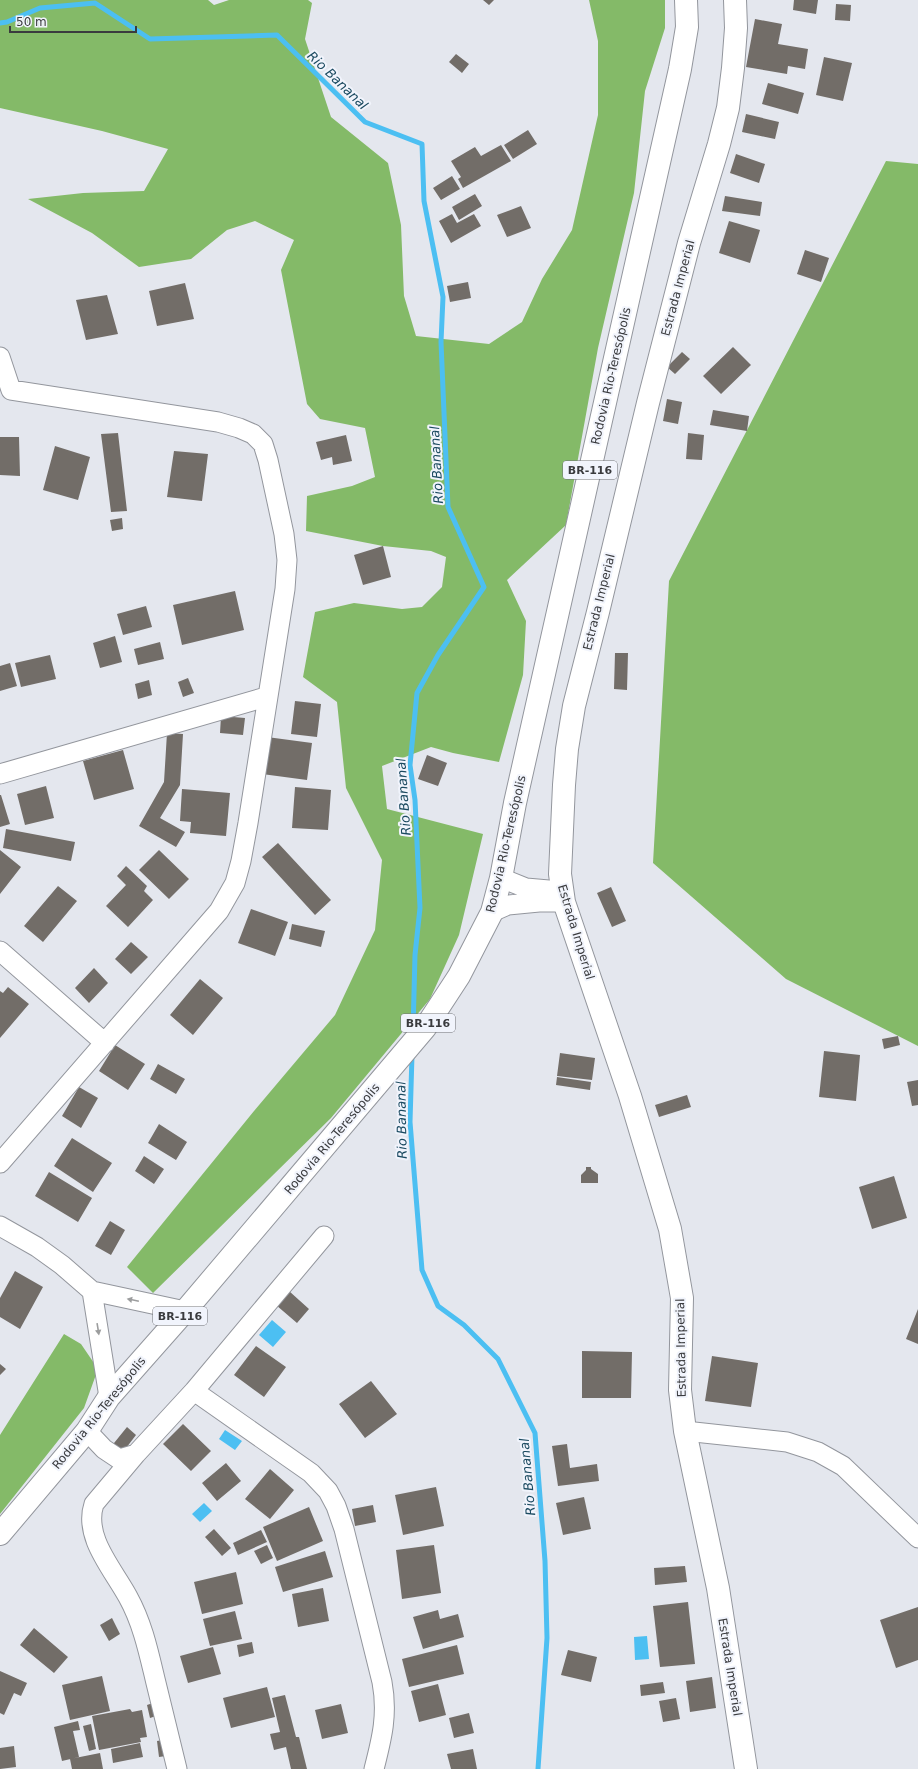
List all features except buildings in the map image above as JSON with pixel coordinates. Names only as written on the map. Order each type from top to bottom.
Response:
[{"type":"main road","name":"Rodovia Rio-Teresópolis","points":[[0,1534],[87,1431],[109,1397],[185,1311],[425,1028],[459,976],[492,912],[501,878],[515,803],[530,743],[680,70],[687,27],[686,0]]},
{"type":"main road","name":"Estrada Imperial","points":[[735,0],[736,28],[728,108],[721,137],[689,243],[657,365],[574,706],[567,749],[560,874],[563,896],[630,1096],[670,1229],[682,1298],[680,1390],[685,1431],[718,1588],[746,1769]]},
{"type":"street","points":[[0,357],[5,389],[218,422],[253,434],[262,444],[268,460],[284,534],[287,560],[284,589],[266,698],[248,823],[241,861],[235,883],[219,911],[0,1163]]},
{"type":"street","points":[[0,774],[266,698]]},
{"type":"street","points":[[501,878],[526,888],[563,896]]},
{"type":"street","points":[[492,912],[508,905],[539,902],[563,896]]},
{"type":"street","points":[[0,951],[105,1042]]},
{"type":"street","points":[[0,1226],[37,1247],[62,1265],[92,1291],[185,1311]]},
{"type":"street","points":[[177,1769],[146,1643],[138,1618],[96,1542],[91,1526],[91,1513],[94,1504],[136,1454],[194,1391],[324,1236]]},
{"type":"street","points":[[92,1291],[109,1397]]},
{"type":"street","points":[[194,1391],[311,1473],[328,1491],[336,1506],[348,1544],[386,1701],[382,1737],[374,1769]]},
{"type":"street","points":[[87,1431],[104,1449],[119,1459],[136,1454]]},
{"type":"street","points":[[685,1431],[787,1442],[818,1452],[843,1466],[918,1538]]},
{"type":"green space","points":[[0,0],[208,0],[214,5],[229,0],[308,0],[312,3],[305,39],[331,117],[388,163],[401,225],[404,296],[416,336],[489,344],[522,322],[542,279],[572,230],[598,115],[598,41],[589,0],[665,0],[665,28],[645,91],[634,193],[598,348],[566,525],[507,580],[526,621],[523,675],[499,762],[431,747],[382,766],[387,809],[483,834],[459,935],[430,999],[331,1118],[153,1293],[127,1267],[254,1111],[335,1015],[375,930],[382,860],[346,788],[337,702],[303,677],[315,612],[354,603],[402,609],[422,607],[442,587],[446,557],[431,551],[383,546],[306,531],[307,496],[352,486],[375,477],[365,428],[320,419],[307,404],[281,270],[294,240],[255,221],[227,230],[191,259],[139,267],[92,233],[28,199],[83,193],[144,191],[168,149],[102,131],[0,108]]},
{"type":"green space","points":[[886,161],[918,164],[918,1046],[786,979],[653,863],[669,581]]},
{"type":"green space","points":[[64,1334],[81,1344],[98,1369],[84,1408],[0,1514],[0,1435]]},
{"type":"water","points":[[272,1320],[286,1332],[273,1347],[259,1335]]},
{"type":"water","points":[[225,1430],[242,1441],[235,1450],[219,1439]]},
{"type":"water","points":[[204,1503],[212,1511],[200,1522],[192,1514]]},
{"type":"water","points":[[647,1636],[649,1659],[635,1660],[634,1637]]},
{"type":"waterway","name":"Rio Bananal","points":[[0,23],[7,22],[40,8],[95,3],[150,39],[277,35],[365,122],[422,144],[424,201],[443,297],[441,342],[448,507],[484,587],[438,655],[417,693],[410,765],[415,800],[420,908],[415,955],[413,1031]]},
{"type":"waterway","name":"Rio Bananal","points":[[412,1055],[410,1122],[422,1270],[438,1306],[464,1325],[498,1359],[535,1433],[545,1561],[547,1638],[538,1769]]}]
